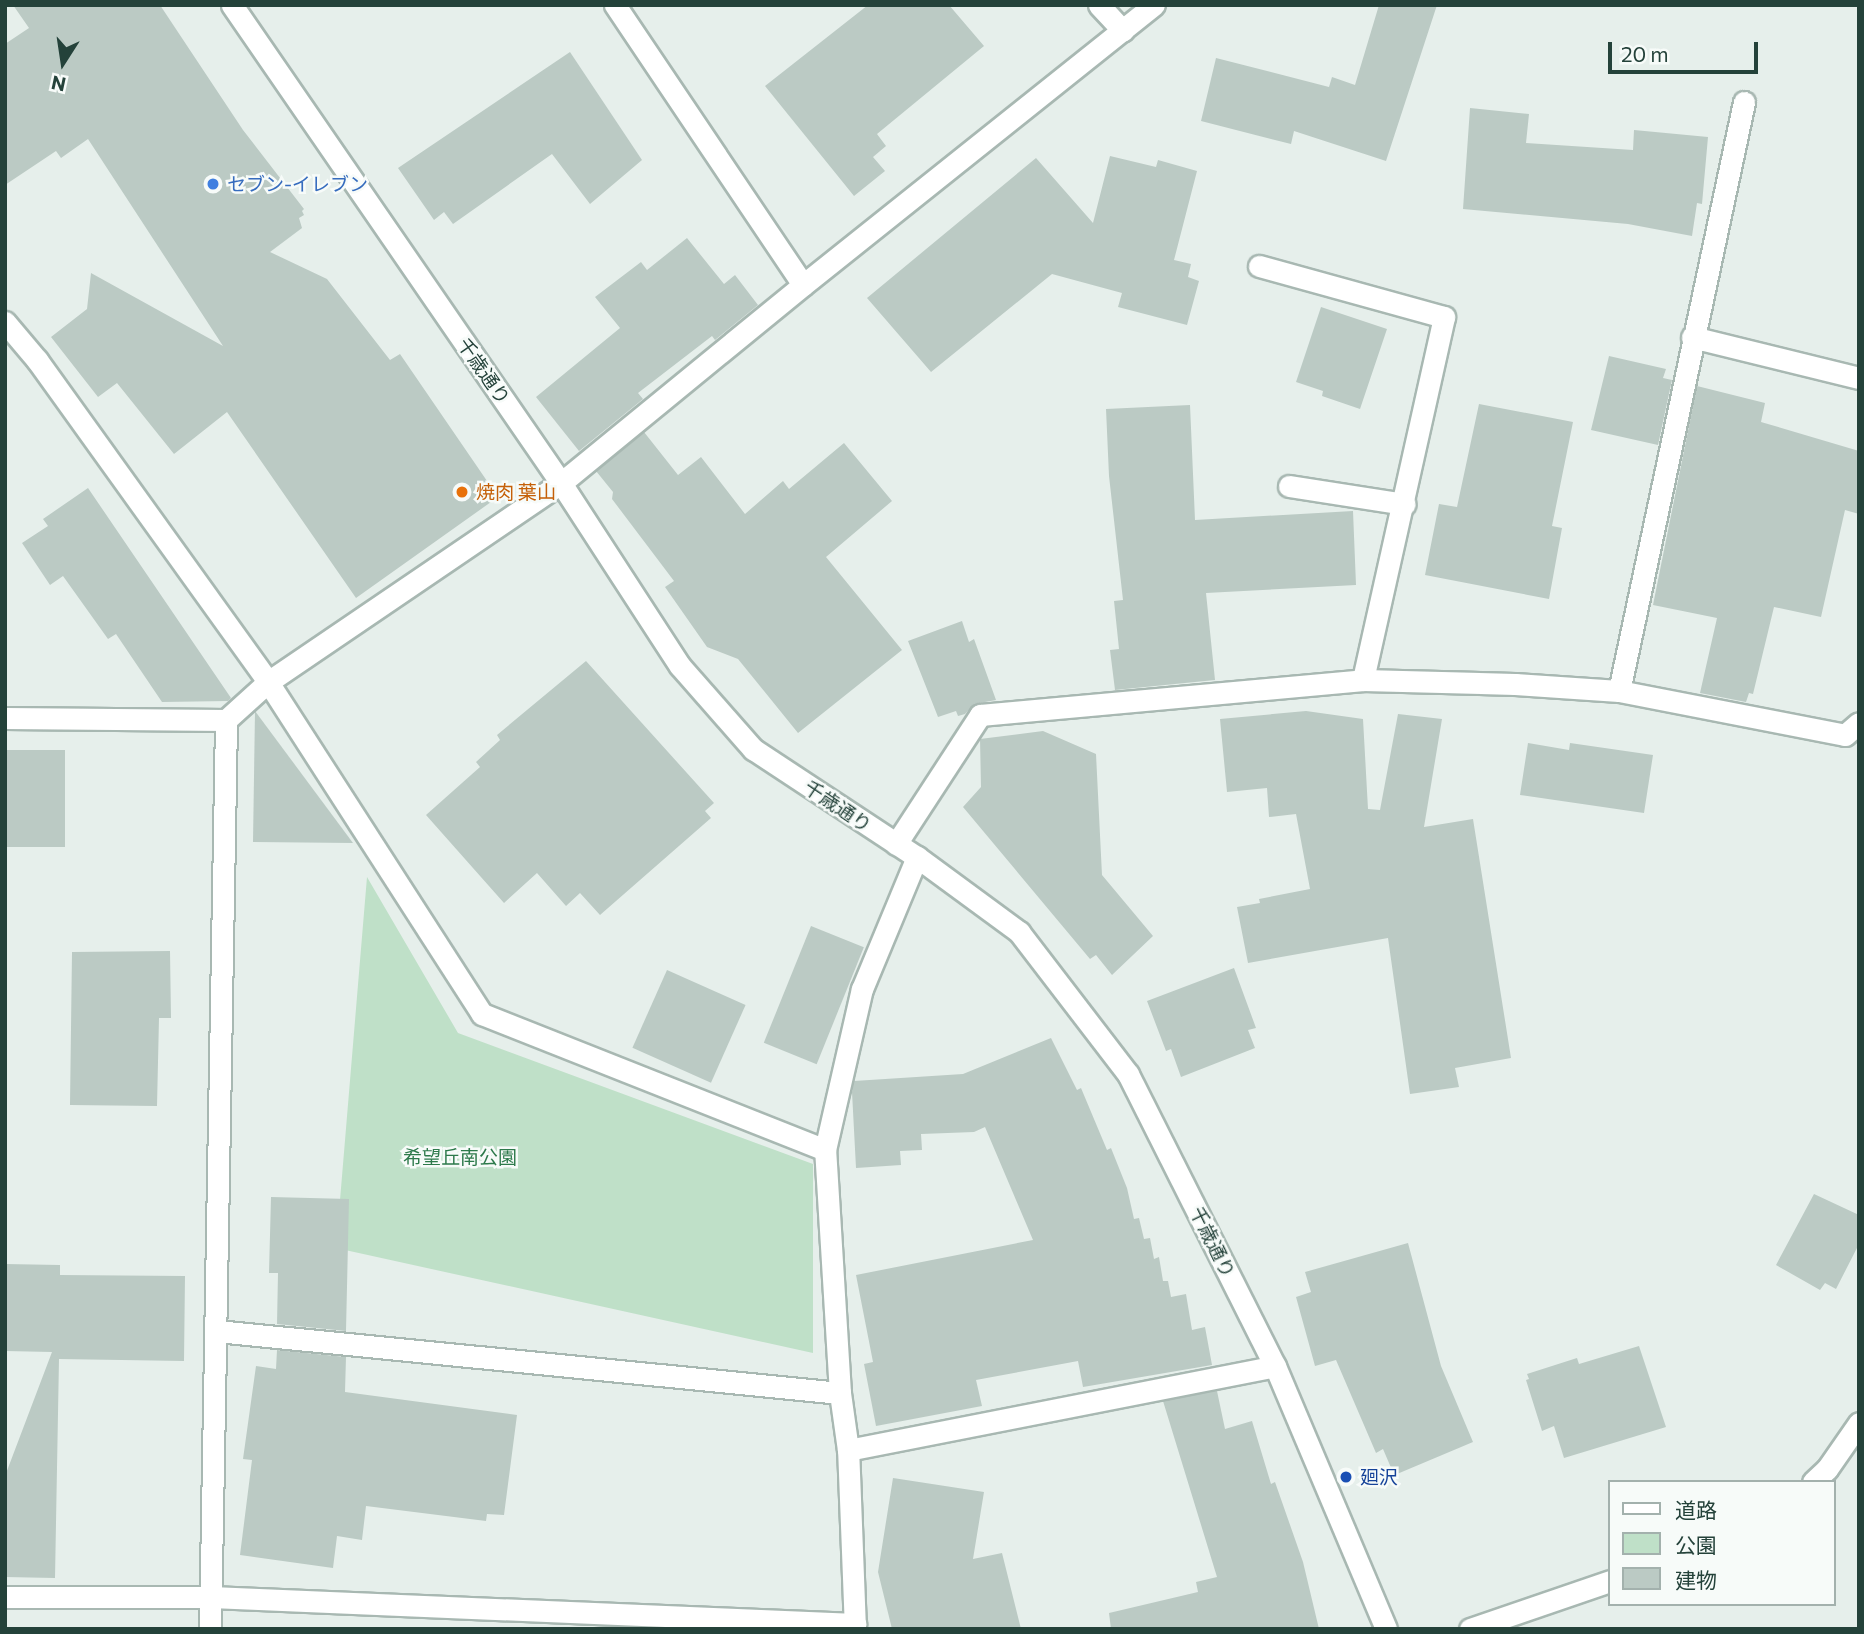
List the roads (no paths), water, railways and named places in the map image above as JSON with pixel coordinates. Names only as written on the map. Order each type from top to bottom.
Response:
[{"type":"street","name":"千歳通り","points":[[232,5],[561,483],[680,666],[753,749],[917,857],[1019,932],[1128,1074],[1275,1366],[1386,1629]]},
{"type":"street","points":[[615,5],[803,285]]},
{"type":"street","points":[[1099,5],[1123,31]]},
{"type":"street","points":[[5,718],[226,720],[268,682],[561,483],[803,285],[1154,5]]},
{"type":"street","points":[[1619,691],[1744,102]]},
{"type":"street","points":[[1259,266],[1444,317],[1405,504],[1363,680]]},
{"type":"street","points":[[5,322],[37,360],[268,682],[482,1014],[825,1150]]},
{"type":"street","points":[[1692,337],[1859,378]]},
{"type":"street","points":[[1289,486],[1405,504]]},
{"type":"street","points":[[896,844],[980,715],[1363,680],[1515,684],[1619,691],[1845,735],[1859,723]]},
{"type":"street","points":[[210,1629],[226,720]]},
{"type":"street","points":[[5,1597],[211,1597],[855,1626],[848,1450],[840,1393],[825,1150],[862,989],[917,857]]},
{"type":"street","points":[[217,1331],[840,1393]]},
{"type":"street","points":[[848,1450],[1275,1366]]},
{"type":"street","points":[[1814,1480],[1827,1469],[1859,1423]]},
{"type":"street","points":[[1470,1629],[1608,1582]]},
{"type":"place","name":"セブン-イレブン","points":[[213,184]]},
{"type":"place","name":"焼肉 葉山","points":[[462,492]]},
{"type":"place","name":"廻沢","points":[[1346,1477]]},
{"type":"park label","name":"希望丘南公園","points":[[460,1157]]}]
